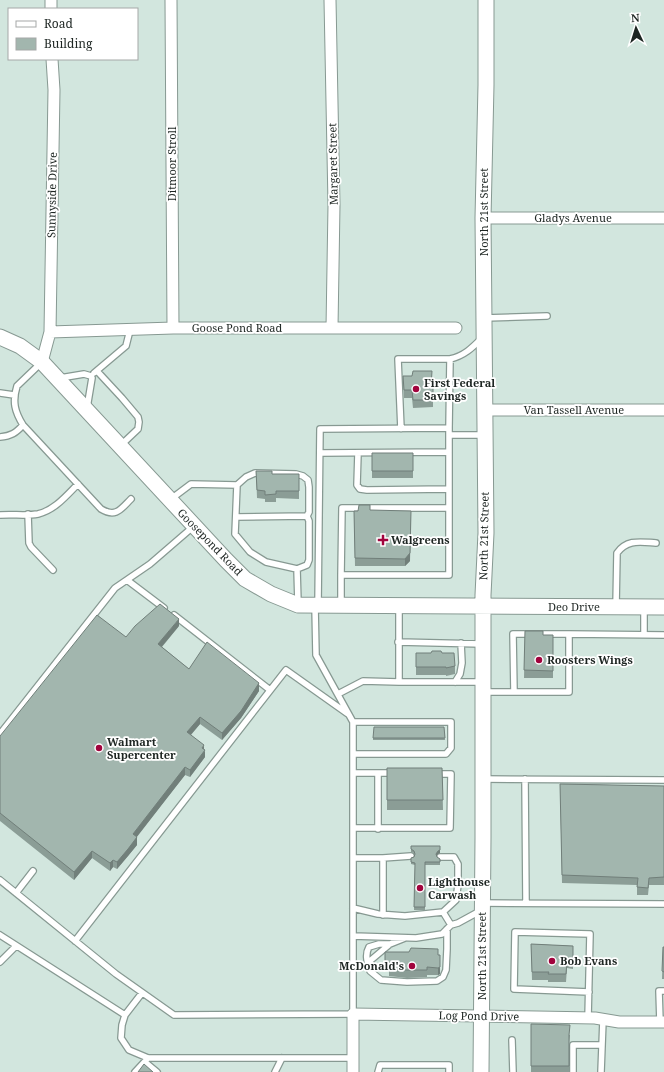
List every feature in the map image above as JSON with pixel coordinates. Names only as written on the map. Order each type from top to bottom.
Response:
[{"type":"main road","name":"North 21st Street","points":[[481,1072],[482,644],[486,534],[483,218],[486,0]]},
{"type":"main road","name":"Goosepond Road","points":[[0,337],[20,346],[42,362],[170,500],[245,578],[271,594],[298,605],[483,606]]},
{"type":"main road","name":"Deo Drive","points":[[483,606],[664,607]]},
{"type":"street","name":"Ditmoor Stroll","points":[[171,0],[173,328]]},
{"type":"street","name":"Margaret Street","points":[[330,0],[334,204],[332,328]]},
{"type":"street","name":"Sunnyside Drive","points":[[50,332],[54,105],[52,60]]},
{"type":"street","name":"Gladys Avenue","points":[[483,218],[664,218]]},
{"type":"street","name":"Goose Pond Road","points":[[50,332],[173,328],[456,328]]},
{"type":"street","points":[[42,362],[50,332]]},
{"type":"street","name":"Van Tassell Avenue","points":[[484,410],[664,410]]},
{"type":"street","points":[[353,1014],[353,1072]]},
{"type":"street","name":"Log Pond Drive","points":[[353,1014],[588,1018],[619,1022],[662,1022]]},
{"type":"lane","points":[[484,318],[547,316]]},
{"type":"lane","points":[[91,376],[126,346],[130,330]]},
{"type":"lane","points":[[400,429],[398,359],[450,359],[458,357],[468,352],[484,336]]},
{"type":"lane","points":[[341,576],[449,575],[450,359]]},
{"type":"lane","points":[[42,362],[16,386],[14,395],[15,409],[23,425],[101,508],[108,513],[117,512],[131,499]]},
{"type":"lane","points":[[96,371],[138,417],[138,429],[120,446]]},
{"type":"lane","points":[[57,379],[84,374],[91,376]]},
{"type":"lane","points":[[87,411],[92,381],[91,376]]},
{"type":"lane","points":[[0,393],[14,395]]},
{"type":"lane","points":[[0,437],[13,434],[23,425]]},
{"type":"lane","points":[[0,880],[116,974],[174,1015],[353,1014],[353,722],[316,655],[320,429],[449,428]]},
{"type":"lane","points":[[449,435],[484,435]]},
{"type":"lane","points":[[320,453],[449,452]]},
{"type":"lane","points":[[358,453],[357,484],[360,489],[449,489]]},
{"type":"lane","points":[[170,500],[191,484],[237,485],[246,477],[255,473],[296,474],[303,476],[308,480],[309,487],[309,512],[307,516],[310,521],[309,560],[307,565],[297,569],[266,562],[250,552],[235,534],[237,485]]},
{"type":"lane","points":[[0,515],[37,514],[52,508],[78,484]]},
{"type":"lane","points":[[341,606],[342,508],[449,508]]},
{"type":"lane","points":[[28,514],[29,543],[53,570]]},
{"type":"lane","points":[[236,518],[307,516]]},
{"type":"lane","points":[[0,734],[115,588],[150,564],[194,525]]},
{"type":"lane","points":[[616,607],[617,552],[622,546],[631,542],[656,543]]},
{"type":"lane","points":[[297,569],[298,605]]},
{"type":"lane","points":[[127,580],[270,690]]},
{"type":"lane","points":[[399,606],[399,682]]},
{"type":"lane","points":[[644,607],[644,635]]},
{"type":"lane","points":[[514,692],[513,634],[664,635]]},
{"type":"lane","points":[[338,694],[363,681],[455,682],[514,692],[569,692],[568,634]]},
{"type":"lane","points":[[398,642],[482,644]]},
{"type":"lane","points":[[455,682],[460,674],[462,643]]},
{"type":"lane","points":[[75,941],[286,670],[349,714]]},
{"type":"lane","points":[[353,722],[451,722],[451,748],[446,754],[353,754]]},
{"type":"lane","points":[[353,773],[400,773]]},
{"type":"lane","points":[[378,773],[378,829]]},
{"type":"lane","points":[[353,828],[450,828],[451,774],[429,774]]},
{"type":"lane","points":[[482,779],[664,780]]},
{"type":"lane","points":[[525,779],[526,903]]},
{"type":"lane","points":[[353,858],[411,856]]},
{"type":"lane","points":[[353,908],[383,915],[405,916],[443,912],[456,900],[458,864],[454,857],[440,857]]},
{"type":"lane","points":[[383,858],[383,915]]},
{"type":"lane","points":[[16,893],[33,871]]},
{"type":"lane","points":[[353,936],[416,938],[442,934],[449,927],[482,907],[526,903],[664,904]]},
{"type":"lane","points":[[390,944],[379,944],[369,947],[367,951],[370,971],[380,980],[407,982],[436,981],[443,978],[446,970],[449,927],[443,912]]},
{"type":"lane","points":[[588,992],[514,989],[515,932],[590,934],[588,1018]]},
{"type":"lane","points":[[0,935],[125,1015]]},
{"type":"lane","points":[[370,969],[372,960],[390,944],[405,938]]},
{"type":"lane","points":[[0,962],[16,946]]},
{"type":"lane","points":[[662,1022],[659,991],[664,992]]},
{"type":"lane","points":[[142,993],[125,1015],[122,1025],[121,1038],[129,1050],[146,1060],[157,1072]]},
{"type":"lane","points":[[601,1072],[603,1020]]},
{"type":"lane","points":[[512,1040],[513,1072]]},
{"type":"lane","points":[[573,1072],[572,1045],[602,1045]]},
{"type":"lane","points":[[275,1072],[282,1058]]},
{"type":"lane","points":[[135,1072],[146,1060],[353,1058]]},
{"type":"lane","points":[[378,1072],[380,1065],[449,1065],[449,1072]]},
{"type":"building","name":"First Federal Savings","points":[[413,371],[432,371],[431,387],[433,387],[433,400],[413,400],[412,390],[404,390],[403,376],[412,376]]},
{"type":"building","points":[[372,453],[413,453],[413,471],[372,471]]},
{"type":"building","points":[[256,471],[272,471],[272,474],[299,474],[299,491],[276,491],[276,494],[265,495],[265,491],[257,490]]},
{"type":"building","name":"Walgreens","points":[[359,505],[370,505],[370,510],[411,511],[410,553],[405,559],[355,558],[354,511],[358,511]]},
{"type":"building","name":"Walmart Supercenter","points":[[160,604],[179,619],[158,644],[189,669],[207,642],[259,683],[241,711],[222,733],[200,717],[187,732],[204,745],[202,748],[205,750],[190,770],[185,767],[133,834],[137,837],[117,862],[113,860],[110,863],[92,851],[74,872],[0,813],[0,736],[97,615],[126,637],[135,626]]},
{"type":"building","name":"Roosters Wings","points":[[525,631],[543,631],[543,635],[553,635],[553,671],[524,670]]},
{"type":"building","points":[[432,651],[454,653],[455,666],[446,668],[416,667],[416,653],[431,653]]},
{"type":"building","points":[[374,727],[444,727],[445,738],[373,738]]},
{"type":"building","points":[[387,768],[442,768],[443,800],[387,800]]},
{"type":"building","points":[[560,784],[664,786],[664,877],[649,878],[648,888],[637,887],[638,878],[562,875]]},
{"type":"building","name":"Lighthouse Carwash","points":[[411,846],[440,846],[440,850],[436,854],[440,859],[440,862],[425,862],[425,907],[414,907],[415,863],[411,862],[411,858],[414,857],[415,854],[411,849]]},
{"type":"building","name":"Bob Evans","points":[[531,944],[573,946],[573,962],[567,961],[566,974],[532,972]]},
{"type":"building","points":[[664,947],[664,972],[662,971]]},
{"type":"building","points":[[411,948],[438,949],[438,955],[440,955],[440,967],[427,967],[427,970],[389,969],[389,962],[385,962],[385,952],[409,952]]},
{"type":"building","points":[[531,1024],[570,1025],[569,1066],[531,1066]]},
{"type":"building","points":[[144,1064],[153,1072],[138,1072]]},
{"type":"place","name":"First Federal Savings","points":[[416,389]]},
{"type":"place","name":"Walgreens","points":[[383,540]]},
{"type":"place","name":"Roosters Wings","points":[[539,660]]},
{"type":"place","name":"Walmart Supercenter","points":[[99,748]]},
{"type":"place","name":"Lighthouse Carwash","points":[[420,888]]},
{"type":"place","name":"Bob Evans","points":[[552,961]]},
{"type":"place","name":"McDonald's","points":[[412,966]]}]
